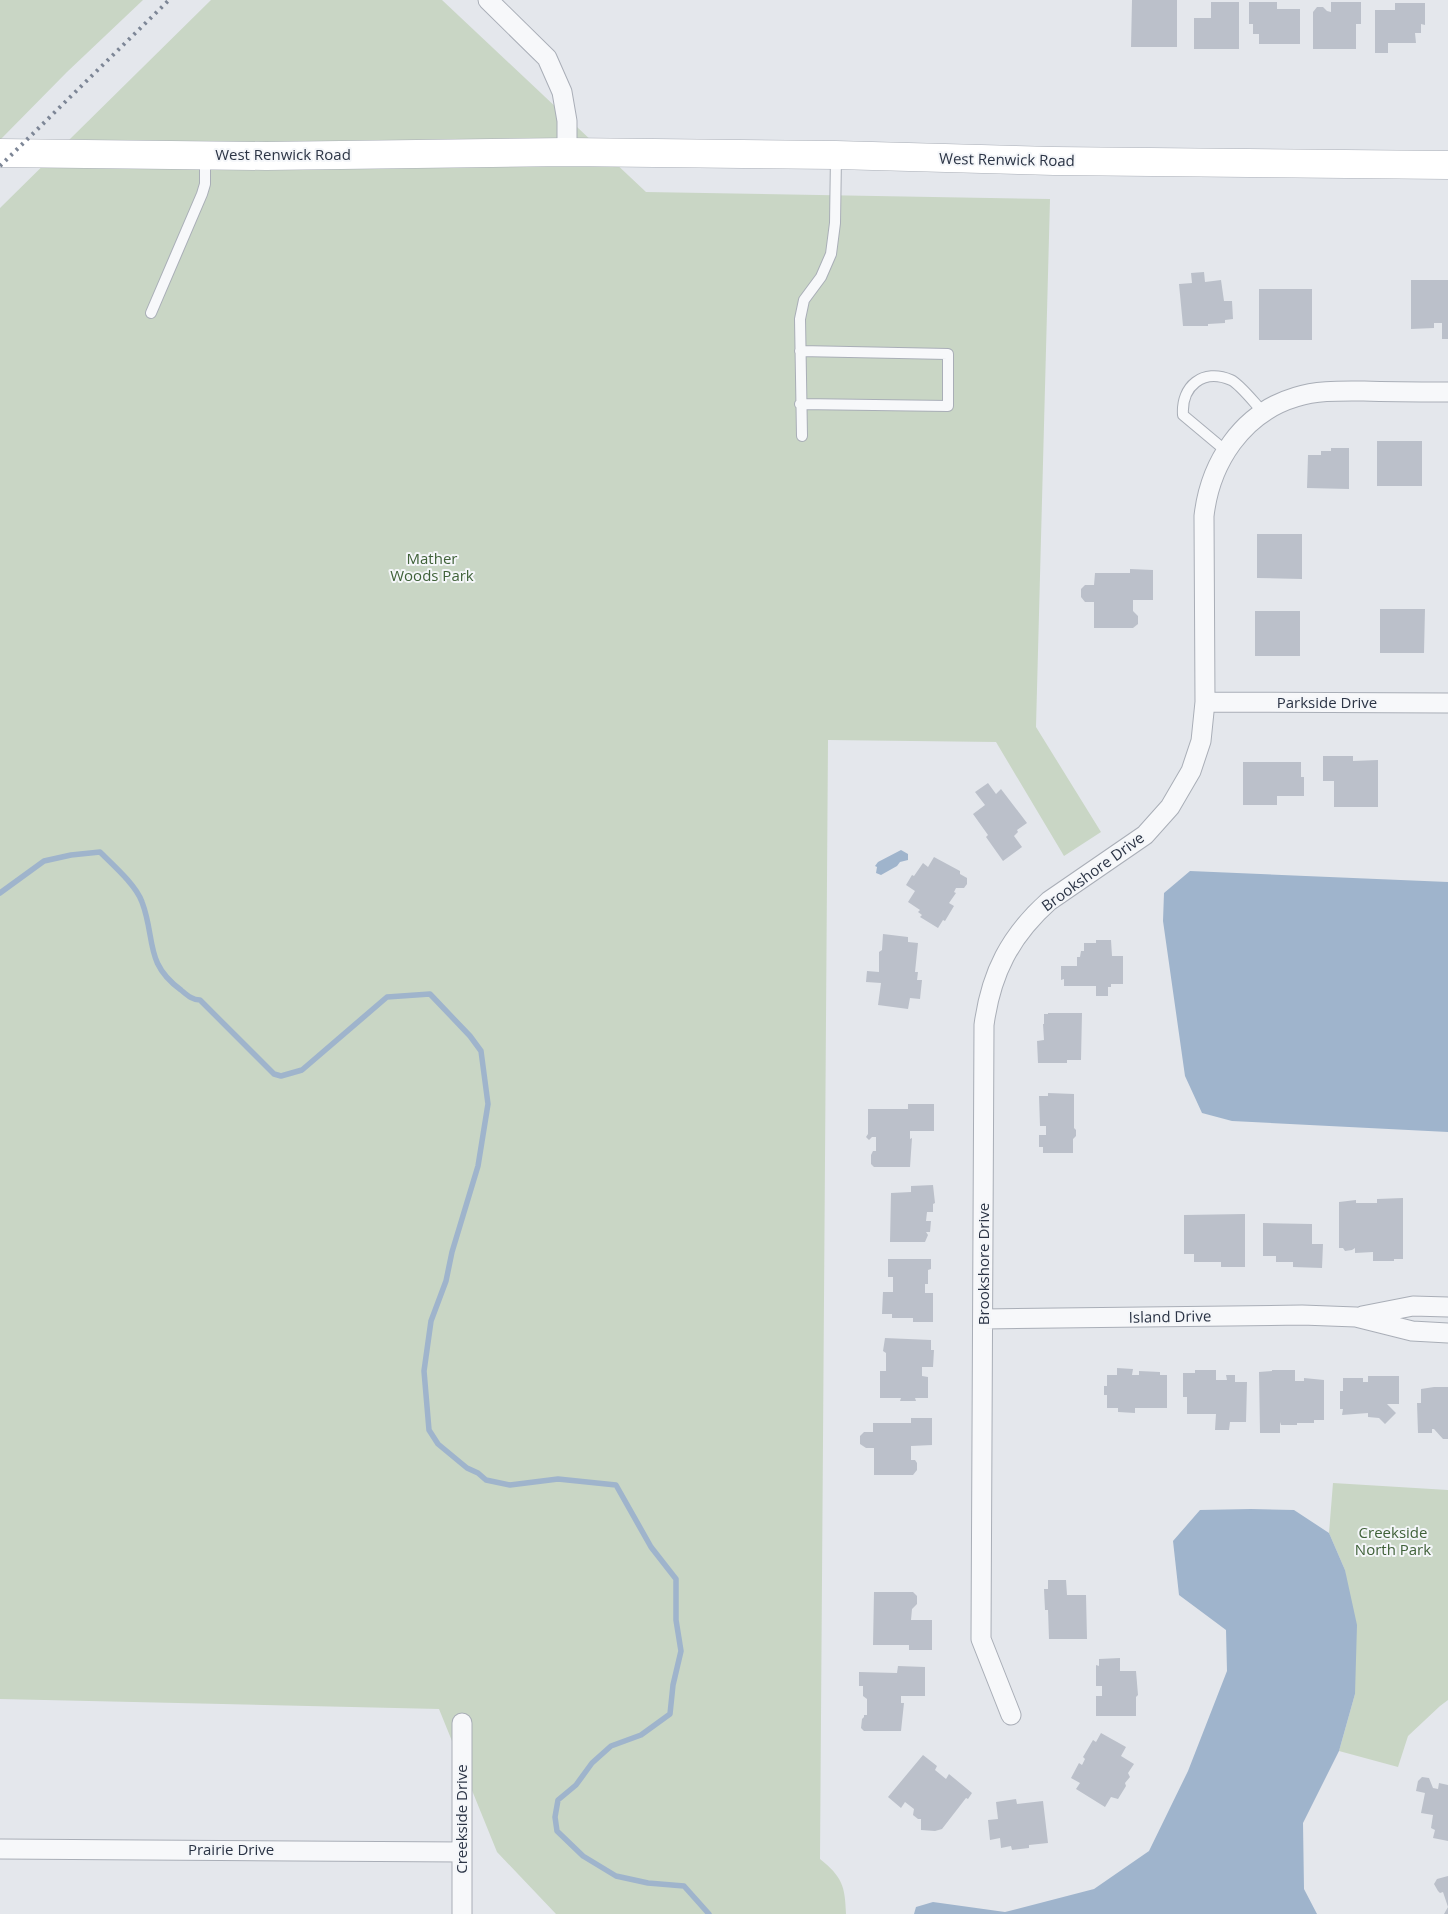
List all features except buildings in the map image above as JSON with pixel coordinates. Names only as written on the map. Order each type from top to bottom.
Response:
[{"type":"street","points":[[488,0],[547,58],[562,92],[567,121],[567,152]]},
{"type":"street","name":"West Renwick Road","points":[[0,153],[205,155],[567,152],[836,155],[1054,161],[1448,165]]},
{"type":"street","name":"Brookshore Drive","points":[[1011,1715],[980,1639],[984,1319],[984,1025],[989,993],[1007,951],[1024,926],[1035,914],[1049,901],[1145,835],[1170,807],[1184,784],[1196,756],[1203,729],[1205,702],[1204,516],[1209,486],[1226,451],[1245,427],[1264,413],[1296,397],[1314,393],[1448,392]]},
{"type":"street","name":"Parkside Drive","points":[[1205,702],[1448,703]]},
{"type":"street","name":"Island Drive","points":[[1356,1318],[1413,1306],[1448,1307]]},
{"type":"street","name":"Island Drive","points":[[984,1319],[1302,1315],[1356,1318],[1412,1332],[1448,1333]]},
{"type":"street","name":"Creekside Drive","points":[[462,1723],[462,1914]]},
{"type":"street","name":"Prairie Drive","points":[[0,1849],[462,1852]]},
{"type":"lane","points":[[151,313],[202,194],[205,155]]},
{"type":"lane","points":[[802,436],[800,319],[804,300],[821,277],[831,254],[835,223],[836,155]]},
{"type":"lane","points":[[800,351],[948,354],[948,406],[800,404]]},
{"type":"lane","points":[[1226,451],[1183,415],[1182,404],[1187,391],[1198,378],[1214,376],[1232,380],[1264,413]]},
{"type":"green space","points":[[0,0],[143,0],[67,72],[0,140]]},
{"type":"green space","name":"Mather Woods Park","points":[[211,0],[442,0],[646,192],[1050,199],[1036,727],[1101,832],[1064,856],[996,742],[828,740],[820,1859],[833,1871],[841,1882],[845,1896],[846,1914],[556,1914],[497,1852],[439,1709],[0,1699],[0,208]]},
{"type":"green space","name":"Creekside North Park","points":[[1333,1483],[1448,1490],[1448,1700],[1408,1736],[1398,1767],[1339,1751],[1355,1694],[1345,1570],[1329,1533]]},
{"type":"water","points":[[901,850],[908,854],[908,860],[900,862],[897,866],[881,875],[876,873],[877,867],[875,866],[878,862]]},
{"type":"water","points":[[1190,871],[1448,882],[1448,1132],[1232,1121],[1202,1113],[1185,1076],[1163,921],[1164,893]]},
{"type":"water","points":[[1200,1510],[1294,1510],[1329,1533],[1345,1570],[1357,1625],[1355,1694],[1339,1751],[1303,1823],[1304,1889],[1317,1914],[914,1914],[916,1907],[933,1902],[1005,1912],[1094,1889],[1149,1851],[1188,1771],[1227,1671],[1226,1630],[1179,1595],[1173,1541]]},
{"type":"waterway","points":[[0,893],[44,861],[71,855],[100,852],[124,876],[139,896],[146,915],[153,950],[161,970],[169,980],[188,995],[200,1000],[274,1074],[281,1076],[302,1070],[387,997],[430,994],[470,1036],[481,1051],[488,1104],[478,1166],[452,1252],[446,1281],[431,1321],[424,1371],[429,1430],[438,1444],[467,1468],[478,1473],[486,1480],[510,1485],[558,1479],[616,1485],[651,1547],[676,1579],[676,1620],[681,1651],[673,1685],[670,1714],[641,1735],[611,1746],[592,1763],[576,1785],[558,1800],[555,1817],[557,1831],[583,1856],[616,1876],[648,1883],[684,1886],[709,1914]]},
{"type":"railway","points":[[0,166],[169,0]]}]
